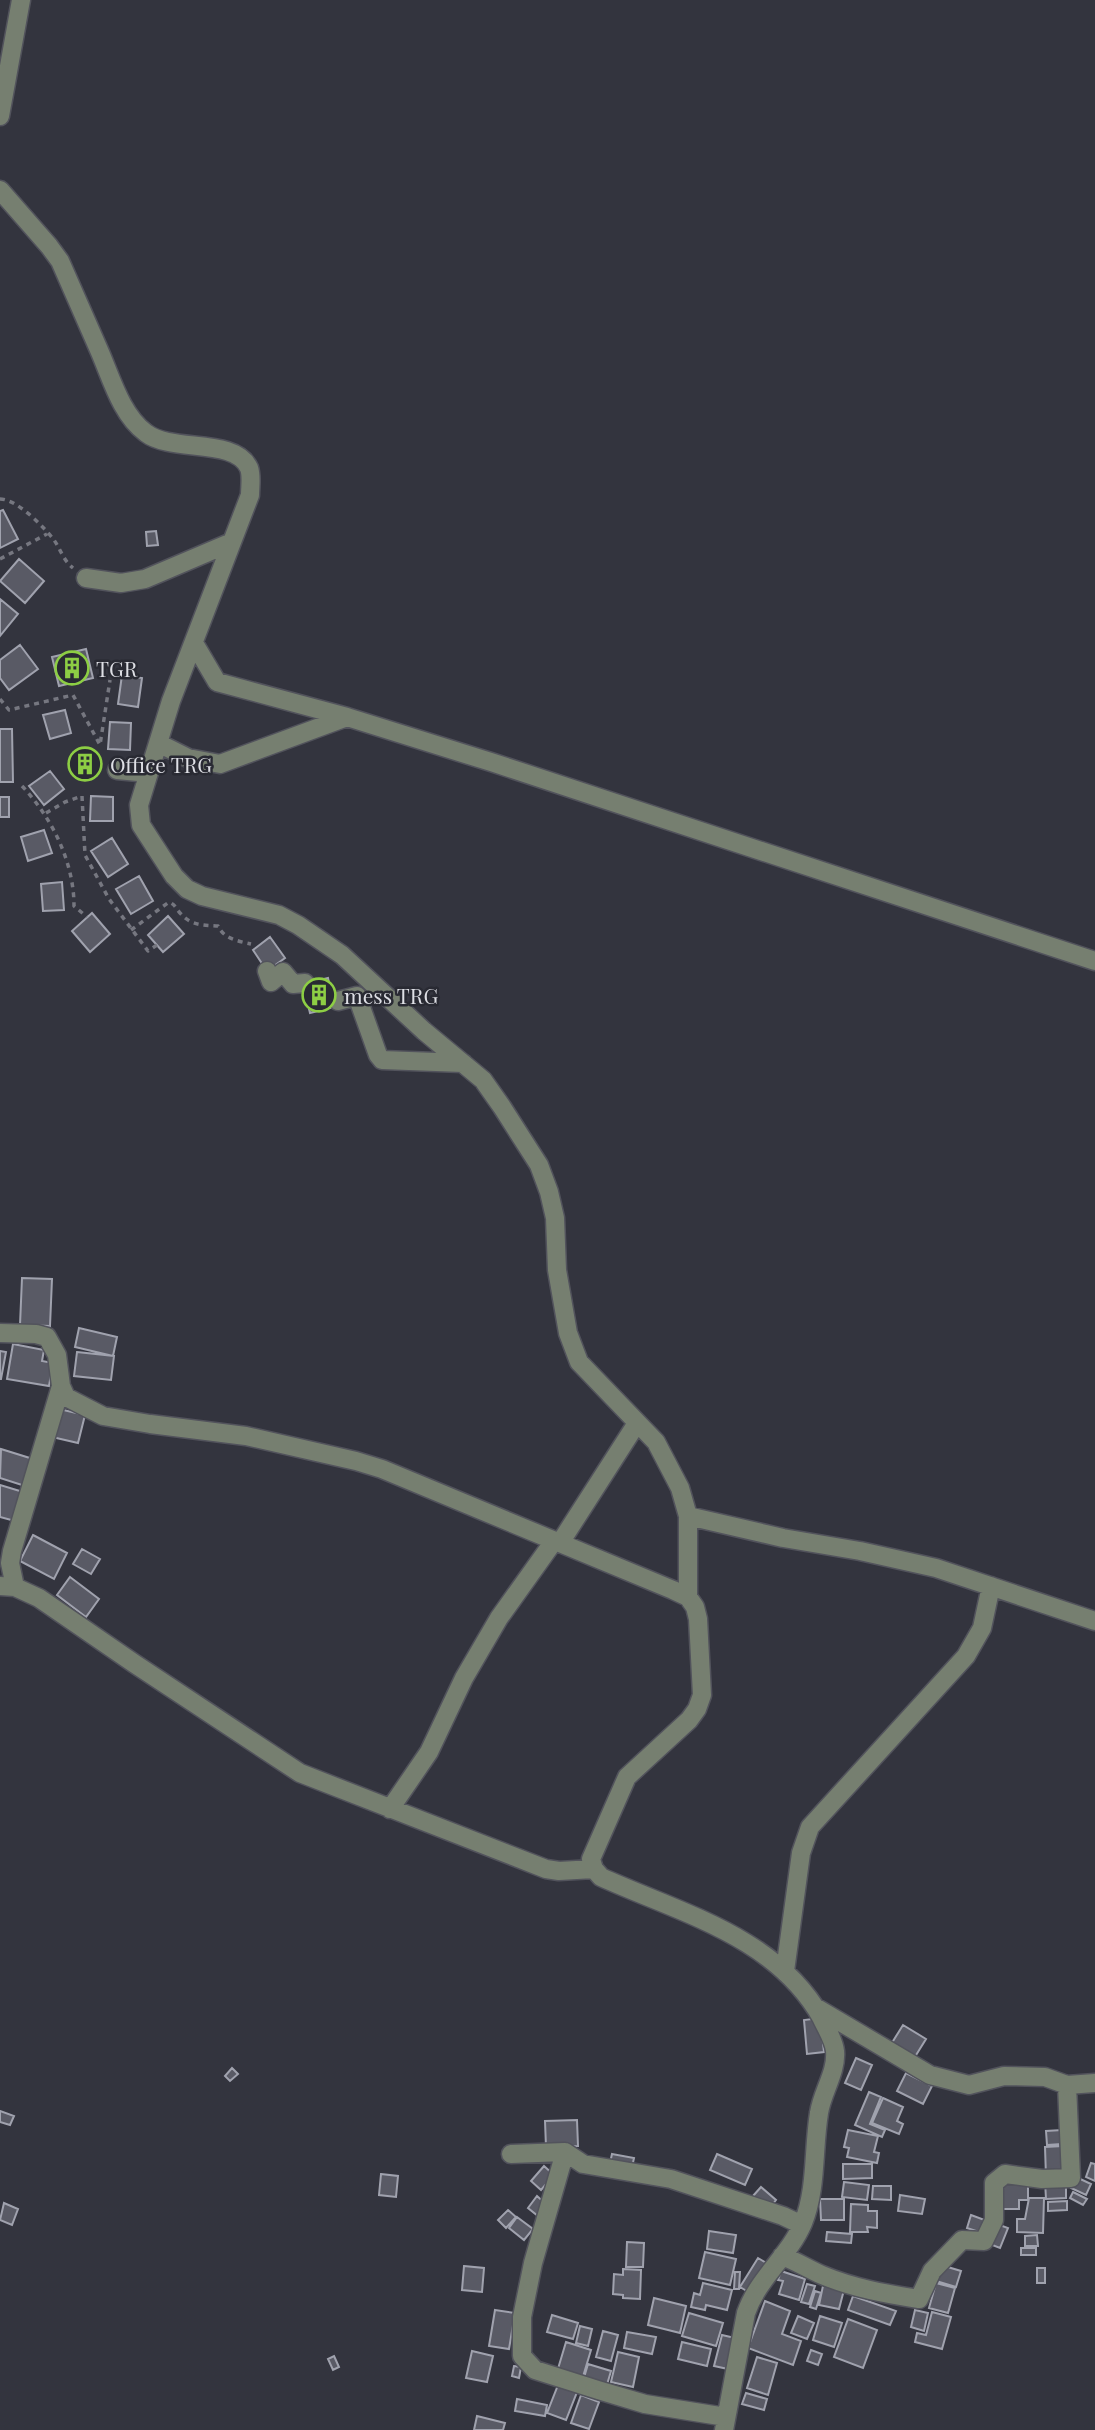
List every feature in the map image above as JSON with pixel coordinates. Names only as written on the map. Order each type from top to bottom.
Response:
[{"type":"street","points":[[0,116],[21,0]]},
{"type":"street","points":[[0,190],[60,261],[120,400],[135,423],[148,435],[164,441],[231,451],[250,469],[250,495],[171,701],[158,743],[139,806],[141,825],[169,869],[187,889],[202,896],[279,915],[298,925],[342,955],[424,1031],[483,1080],[539,1165],[546,1183],[555,1218],[559,1283],[568,1333],[579,1362],[656,1442],[680,1488],[688,1516],[688,1597]]},
{"type":"street","points":[[86,578],[121,583],[145,579],[232,542]]},
{"type":"street","points":[[194,643],[217,682],[347,717],[747,844],[1095,961]]},
{"type":"street","points":[[158,743],[188,758],[220,764],[347,717]]},
{"type":"street","points":[[117,770],[149,774]]},
{"type":"street","points":[[267,971],[271,982],[283,972],[293,984],[305,983]]},
{"type":"street","points":[[338,1001],[357,996],[382,1060],[463,1063]]},
{"type":"street","points":[[0,1333],[47,1337],[57,1355],[65,1397],[103,1416],[246,1436],[382,1469],[688,1597],[695,1606],[702,1695],[697,1709],[689,1720],[627,1777],[591,1859],[601,1877],[730,1933],[750,1944],[785,1971],[815,2007],[835,2049],[835,2062],[819,2112],[811,2199],[802,2225],[752,2296],[746,2313],[725,2424],[645,2404],[535,2370],[522,2356],[522,2317],[533,2263],[565,2152]]},
{"type":"street","points":[[61,1387],[12,1551],[7,1587],[39,1598],[300,1773],[546,1869],[559,1871],[594,1868]]},
{"type":"street","points":[[390,1809],[429,1752],[464,1678],[499,1618],[557,1542],[637,1423]]},
{"type":"street","points":[[688,1516],[936,1568],[1095,1621]]},
{"type":"street","points":[[785,1971],[801,1853],[810,1827],[966,1656],[982,1628],[991,1586]]},
{"type":"street","points":[[815,2007],[930,2075],[969,2085],[1004,2076],[1045,2077],[1067,2085],[1095,2083]]},
{"type":"street","points":[[782,2256],[801,2262],[821,2274],[878,2292],[919,2299],[932,2271],[962,2240],[985,2241],[994,2220],[994,2183],[1005,2174],[1042,2179],[1071,2178],[1067,2085]]},
{"type":"street","points":[[511,2154],[565,2152],[583,2164],[671,2179],[783,2216],[802,2225]]},
{"type":"path","points":[[0,499],[6,499],[26,512],[56,542],[65,562],[86,578]]},
{"type":"path","points":[[0,559],[48,534]]},
{"type":"path","points":[[0,699],[9,710],[73,695],[100,746],[110,680]]},
{"type":"path","points":[[22,786],[46,813],[58,838],[74,885],[74,906],[87,917]]},
{"type":"path","points":[[46,813],[82,796],[85,855],[109,899],[148,951],[158,945]]},
{"type":"path","points":[[131,930],[169,902],[176,905],[180,914],[195,925],[218,926],[221,932],[233,940],[251,944]]},
{"type":"building","points":[[3,510],[18,539],[0,548],[0,511]]},
{"type":"building","points":[[156,531],[158,545],[147,546],[146,532]]},
{"type":"building","points":[[19,559],[44,581],[25,603],[0,581]]},
{"type":"building","points":[[0,599],[18,614],[0,636]]},
{"type":"building","points":[[20,645],[38,669],[9,690],[0,678],[0,660]]},
{"type":"building","name":"TGR","points":[[86,649],[93,678],[59,686],[52,657]]},
{"type":"building","points":[[122,675],[142,678],[138,707],[118,704]]},
{"type":"building","name":"TGR","points":[[65,710],[71,733],[50,739],[43,715]]},
{"type":"building","points":[[110,722],[131,723],[130,750],[108,749]]},
{"type":"building","points":[[0,729],[12,729],[13,782],[0,782]]},
{"type":"building","name":"Office TRG","points":[[73,753],[100,758],[97,775],[70,770]]},
{"type":"building","points":[[50,771],[64,789],[44,805],[29,786]]},
{"type":"building","points":[[91,796],[113,797],[113,821],[90,821]]},
{"type":"building","points":[[0,797],[9,797],[9,817],[0,817]]},
{"type":"building","points":[[44,830],[52,853],[28,861],[21,837]]},
{"type":"building","points":[[112,838],[128,864],[108,877],[91,851]]},
{"type":"building","points":[[139,876],[153,901],[131,914],[116,889]]},
{"type":"building","points":[[62,882],[64,910],[43,911],[41,884]]},
{"type":"building","points":[[92,913],[110,934],[90,952],[72,931]]},
{"type":"building","points":[[168,916],[184,934],[163,952],[148,935]]},
{"type":"building","points":[[270,937],[285,958],[267,971],[253,950]]},
{"type":"building","name":"mess TRG","points":[[328,978],[334,1007],[310,1013],[303,984]]},
{"type":"building","points":[[22,1278],[52,1279],[50,1326],[20,1325]]},
{"type":"building","points":[[79,1328],[117,1337],[113,1356],[75,1347]]},
{"type":"building","points":[[13,1344],[44,1350],[42,1361],[53,1363],[49,1386],[7,1379]]},
{"type":"building","points":[[0,1351],[6,1352],[1,1379],[0,1379]]},
{"type":"building","points":[[77,1352],[114,1356],[111,1380],[74,1376]]},
{"type":"building","points":[[59,1409],[85,1415],[78,1443],[52,1437]]},
{"type":"building","points":[[1,1449],[33,1459],[25,1486],[0,1478]]},
{"type":"building","points":[[0,1485],[23,1492],[15,1521],[0,1517]]},
{"type":"building","points":[[33,1535],[67,1553],[54,1579],[20,1561]]},
{"type":"building","points":[[82,1549],[100,1559],[91,1574],[73,1564]]},
{"type":"building","points":[[70,1577],[99,1599],[86,1617],[57,1595]]},
{"type":"building","points":[[820,2018],[824,2052],[807,2054],[804,2020]]},
{"type":"building","points":[[903,2025],[926,2039],[913,2060],[890,2046]]},
{"type":"building","points":[[856,2058],[872,2065],[861,2090],[845,2083]]},
{"type":"building","points":[[232,2068],[238,2074],[230,2081],[225,2076]]},
{"type":"building","points":[[906,2073],[932,2086],[923,2104],[897,2091]]},
{"type":"building","points":[[869,2092],[881,2097],[870,2124],[885,2130],[882,2137],[855,2125]]},
{"type":"building","points":[[883,2098],[903,2107],[897,2121],[903,2124],[899,2134],[872,2123]]},
{"type":"building","points":[[0,2111],[14,2116],[10,2125],[0,2122]]},
{"type":"building","points":[[577,2120],[578,2146],[546,2147],[545,2121]]},
{"type":"building","points":[[848,2130],[878,2136],[874,2152],[879,2153],[877,2163],[847,2157],[849,2148],[844,2147]]},
{"type":"building","points":[[1062,2130],[1062,2144],[1047,2145],[1046,2131]]},
{"type":"building","points":[[1063,2146],[1064,2176],[1046,2177],[1045,2147]]},
{"type":"building","points":[[612,2154],[634,2158],[632,2167],[610,2163]]},
{"type":"building","points":[[717,2154],[752,2169],[745,2185],[710,2170]]},
{"type":"building","points":[[1091,2163],[1095,2164],[1095,2181],[1086,2177]]},
{"type":"building","points":[[843,2164],[872,2164],[872,2178],[843,2179]]},
{"type":"building","points":[[544,2166],[554,2175],[541,2190],[531,2181]]},
{"type":"building","points":[[381,2174],[398,2176],[396,2197],[379,2195]]},
{"type":"building","points":[[1076,2177],[1091,2184],[1086,2195],[1071,2188]]},
{"type":"building","points":[[1045,2181],[1066,2181],[1066,2198],[1046,2199]]},
{"type":"building","points":[[844,2182],[869,2185],[867,2200],[842,2197]]},
{"type":"building","points":[[998,2185],[1028,2185],[1028,2200],[1019,2200],[1019,2209],[998,2209]]},
{"type":"building","points":[[873,2186],[891,2186],[891,2200],[872,2199]]},
{"type":"building","points":[[761,2187],[776,2200],[769,2209],[753,2196]]},
{"type":"building","points":[[1073,2192],[1087,2199],[1083,2205],[1070,2198]]},
{"type":"building","points":[[900,2195],[925,2199],[922,2214],[898,2211]]},
{"type":"building","points":[[537,2196],[547,2205],[538,2216],[528,2208]]},
{"type":"building","points":[[1029,2198],[1044,2198],[1043,2233],[1017,2232],[1017,2219],[1025,2219]]},
{"type":"building","points":[[820,2199],[844,2199],[844,2220],[821,2220]]},
{"type":"building","points":[[1067,2201],[1067,2210],[1048,2211],[1048,2202]]},
{"type":"building","points":[[4,2203],[18,2209],[12,2225],[0,2220]]},
{"type":"building","points":[[851,2204],[868,2205],[868,2211],[877,2211],[877,2228],[867,2227],[868,2232],[850,2232]]},
{"type":"building","points":[[508,2210],[516,2217],[506,2228],[498,2220]]},
{"type":"building","points":[[971,2215],[990,2222],[985,2234],[967,2228]]},
{"type":"building","points":[[517,2217],[533,2229],[524,2240],[509,2228]]},
{"type":"building","points":[[994,2223],[1008,2228],[1000,2248],[987,2243]]},
{"type":"building","points":[[709,2231],[736,2235],[733,2253],[707,2249]]},
{"type":"building","points":[[827,2232],[852,2234],[851,2243],[826,2241]]},
{"type":"building","points":[[1037,2235],[1038,2246],[1025,2246],[1025,2236]]},
{"type":"building","points":[[627,2242],[644,2243],[643,2267],[626,2267]]},
{"type":"building","points":[[1021,2248],[1036,2248],[1036,2255],[1021,2255]]},
{"type":"building","points":[[705,2252],[736,2259],[730,2285],[699,2278]]},
{"type":"building","points":[[758,2258],[768,2264],[750,2293],[740,2287]]},
{"type":"building","points":[[941,2265],[961,2271],[956,2287],[936,2281]]},
{"type":"building","points":[[464,2266],[484,2268],[482,2292],[462,2290]]},
{"type":"building","points":[[1037,2268],[1045,2268],[1045,2283],[1037,2283]]},
{"type":"building","points":[[623,2269],[641,2270],[640,2299],[623,2298],[623,2295],[613,2294],[614,2274],[623,2275]]},
{"type":"building","points":[[781,2271],[805,2279],[799,2300],[779,2294],[783,2281],[778,2280]]},
{"type":"building","points":[[735,2272],[740,2272],[739,2289],[734,2289]]},
{"type":"building","points":[[824,2281],[845,2286],[839,2309],[819,2305]]},
{"type":"building","points":[[703,2283],[732,2290],[727,2310],[706,2305],[705,2310],[691,2307],[694,2293],[700,2295]]},
{"type":"building","points":[[936,2283],[955,2288],[948,2313],[929,2308]]},
{"type":"building","points":[[807,2284],[815,2286],[809,2304],[801,2302]]},
{"type":"building","points":[[815,2291],[821,2293],[816,2309],[810,2307]]},
{"type":"building","points":[[853,2296],[896,2311],[890,2325],[848,2310]]},
{"type":"building","points":[[654,2298],[686,2306],[680,2333],[648,2325]]},
{"type":"building","points":[[765,2301],[790,2311],[782,2334],[801,2341],[793,2365],[748,2348]]},
{"type":"building","points":[[495,2310],[515,2313],[509,2349],[489,2346]]},
{"type":"building","points":[[915,2310],[928,2313],[924,2331],[911,2327]]},
{"type":"building","points":[[932,2312],[951,2317],[942,2349],[915,2342],[917,2333],[926,2335]]},
{"type":"building","points":[[689,2313],[723,2323],[716,2346],[682,2336]]},
{"type":"building","points":[[552,2315],[578,2323],[573,2339],[547,2332]]},
{"type":"building","points":[[798,2316],[814,2323],[807,2339],[791,2333]]},
{"type":"building","points":[[820,2316],[842,2323],[834,2347],[813,2340]]},
{"type":"building","points":[[848,2319],[877,2330],[863,2368],[834,2357]]},
{"type":"building","points":[[580,2326],[592,2329],[588,2346],[576,2343]]},
{"type":"building","points":[[603,2331],[618,2335],[611,2361],[596,2357]]},
{"type":"building","points":[[627,2332],[656,2337],[652,2354],[624,2348]]},
{"type":"building","points":[[722,2335],[735,2338],[728,2369],[714,2366]]},
{"type":"building","points":[[566,2342],[591,2350],[582,2380],[557,2372]]},
{"type":"building","points":[[682,2342],[711,2349],[707,2366],[678,2359]]},
{"type":"building","points":[[811,2350],[822,2354],[818,2365],[807,2361]]},
{"type":"building","points":[[472,2351],[493,2356],[487,2382],[466,2378]]},
{"type":"building","points":[[618,2352],[639,2357],[633,2387],[611,2382]]},
{"type":"building","points":[[334,2356],[339,2367],[333,2370],[328,2359]]},
{"type":"building","points":[[757,2357],[777,2363],[768,2395],[747,2388]]},
{"type":"building","points":[[588,2364],[611,2371],[606,2388],[583,2381]]},
{"type":"building","points":[[514,2366],[521,2367],[519,2378],[512,2376]]},
{"type":"building","points":[[560,2380],[579,2387],[566,2420],[547,2413]]},
{"type":"building","points":[[746,2393],[767,2399],[764,2410],[742,2404]]},
{"type":"building","points":[[581,2395],[599,2402],[589,2429],[571,2423]]},
{"type":"building","points":[[517,2399],[547,2405],[545,2416],[515,2411]]},
{"type":"building","points":[[477,2416],[505,2423],[503,2430],[474,2430]]},
{"type":"place","name":"TGR","points":[[72,668]]},
{"type":"place","name":"Office TRG","points":[[85,764]]},
{"type":"place","name":"mess TRG","points":[[319,995]]}]
